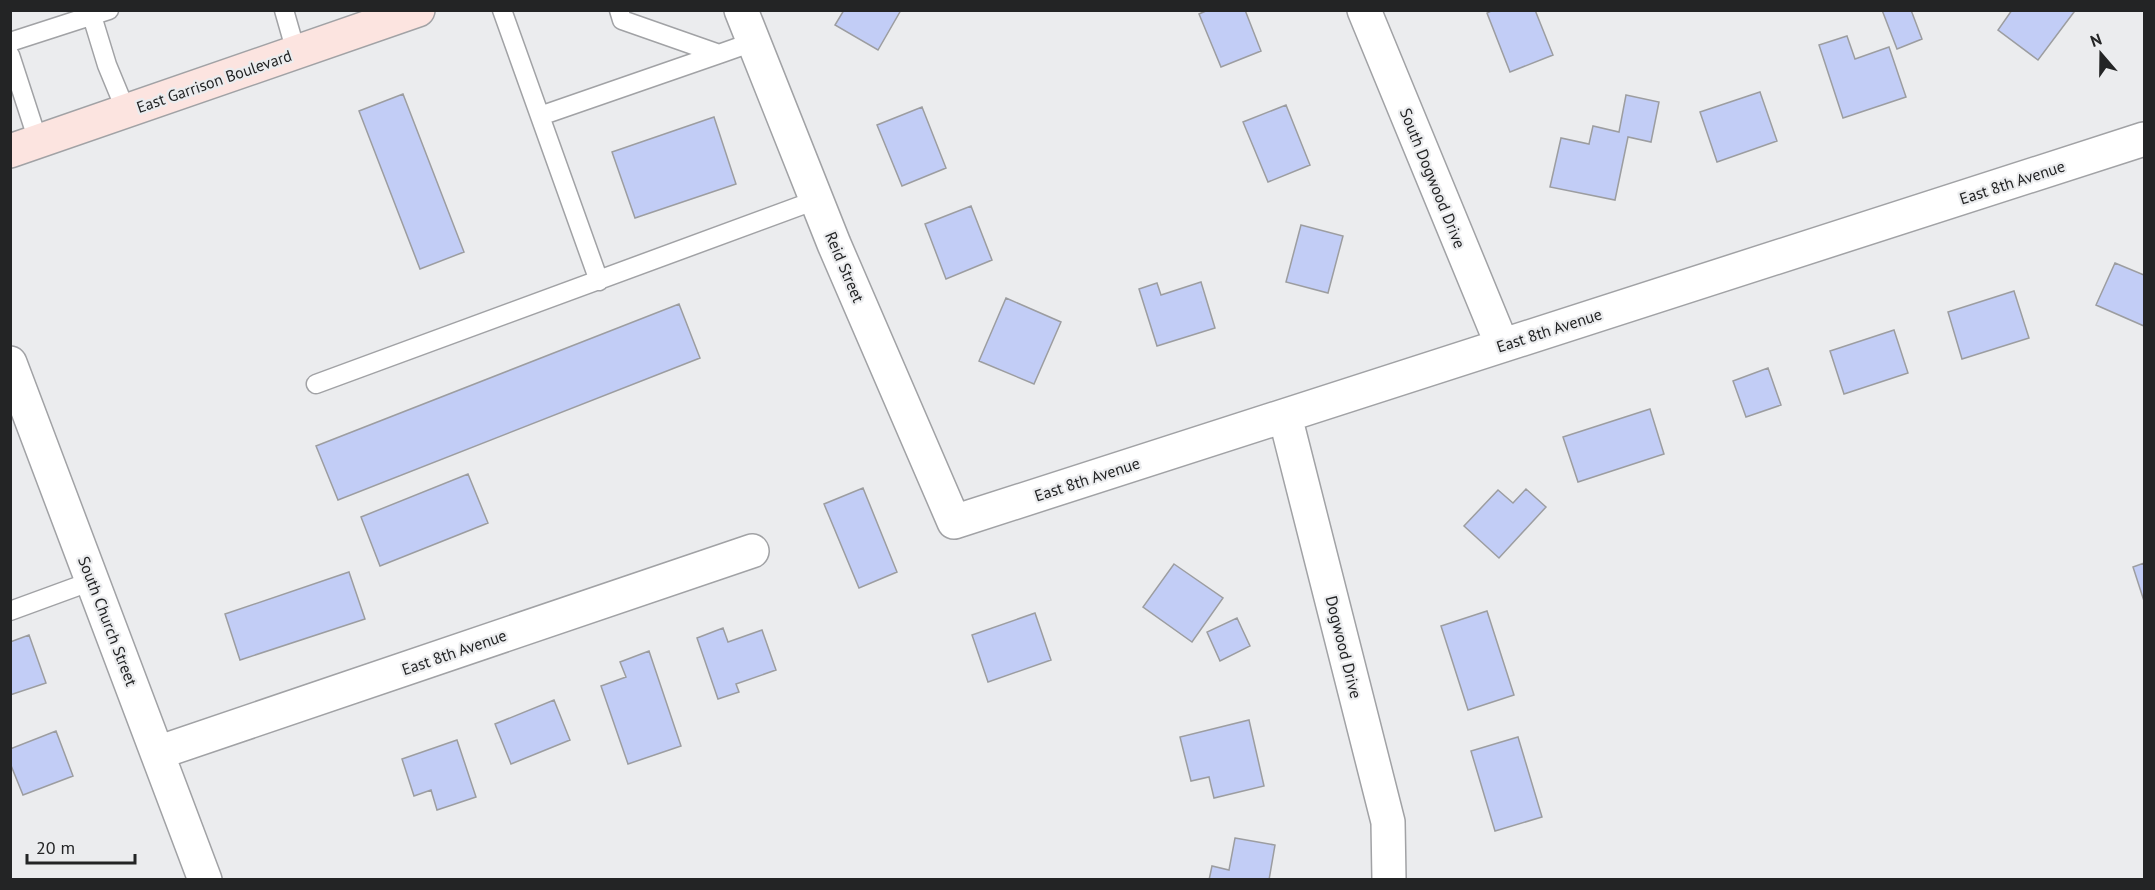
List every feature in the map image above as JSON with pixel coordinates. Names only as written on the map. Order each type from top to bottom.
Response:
[{"type":"main road","name":"East Garrison Boulevard","points":[[24,146],[407,12]]},
{"type":"street","name":"Reid Street","points":[[741,10],[816,200],[954,522]]},
{"type":"street","name":"South Dogwood Drive","points":[[1364,10],[1502,345]]},
{"type":"street","name":"East 8th Avenue","points":[[954,522],[2145,139]]},
{"type":"street","name":"South Church Street","points":[[10,363],[205,879]]},
{"type":"street","name":"Dogwood Drive","points":[[1285,416],[1388,822],[1389,879]]},
{"type":"street","name":"East 8th Avenue","points":[[157,753],[752,551]]},
{"type":"lane","points":[[284,10],[296,52]]},
{"type":"lane","points":[[502,10],[599,281]]},
{"type":"lane","points":[[619,10],[622,20],[719,54]]},
{"type":"lane","points":[[10,42],[100,13],[108,65],[126,111]]},
{"type":"lane","points":[[540,116],[753,42]]},
{"type":"lane","points":[[10,55],[24,146]]},
{"type":"lane","points":[[316,384],[816,200]]},
{"type":"lane","points":[[10,611],[92,581]]},
{"type":"building","points":[[844,10],[901,10],[878,50],[835,25]]},
{"type":"building","points":[[1208,10],[1245,10],[1261,51],[1221,67],[1199,14]]},
{"type":"building","points":[[1493,10],[1535,10],[1553,55],[1510,72],[1487,13]]},
{"type":"building","points":[[1882,10],[1911,10],[1922,39],[1897,49]]},
{"type":"building","points":[[2012,10],[2072,10],[2074,12],[2038,60],[1998,30]]},
{"type":"building","points":[[1847,36],[1855,59],[1889,47],[1906,97],[1843,118],[1819,45]]},
{"type":"building","points":[[1760,92],[1777,141],[1717,162],[1700,112]]},
{"type":"building","points":[[403,94],[464,252],[420,269],[359,111]]},
{"type":"building","points":[[1626,95],[1659,102],[1651,142],[1628,137],[1615,200],[1550,187],[1561,138],[1589,144],[1593,126],[1619,132]]},
{"type":"building","points":[[1286,105],[1310,165],[1268,182],[1243,122]]},
{"type":"building","points":[[922,107],[946,168],[902,186],[877,125]]},
{"type":"building","points":[[714,117],[736,184],[635,218],[612,152]]},
{"type":"building","points":[[971,206],[992,260],[946,279],[925,224]]},
{"type":"building","points":[[1301,225],[1343,236],[1328,293],[1286,282]]},
{"type":"building","points":[[2115,263],[2144,275],[2144,326],[2096,305]]},
{"type":"building","points":[[1201,282],[1215,328],[1157,346],[1139,289],[1157,283],[1161,295]]},
{"type":"building","points":[[2014,291],[2029,338],[1962,359],[1948,312]]},
{"type":"building","points":[[1006,298],[1061,322],[1034,384],[979,361]]},
{"type":"building","points":[[679,304],[700,358],[338,500],[316,446]]},
{"type":"building","points":[[1894,330],[1908,373],[1844,394],[1830,351]]},
{"type":"building","points":[[1768,368],[1781,405],[1746,417],[1733,381]]},
{"type":"building","points":[[1650,409],[1664,454],[1578,482],[1563,437]]},
{"type":"building","points":[[468,474],[488,523],[380,566],[361,517]]},
{"type":"building","points":[[863,488],[897,572],[859,588],[824,504]]},
{"type":"building","points":[[1526,489],[1546,507],[1499,558],[1464,526],[1498,490],[1513,503]]},
{"type":"building","points":[[2144,563],[2144,601],[2133,567]]},
{"type":"building","points":[[1174,564],[1223,598],[1192,642],[1143,607]]},
{"type":"building","points":[[349,572],[365,619],[240,660],[225,614]]},
{"type":"building","points":[[1487,611],[1514,695],[1468,710],[1441,626]]},
{"type":"building","points":[[1035,613],[1051,660],[988,682],[972,635]]},
{"type":"building","points":[[1237,618],[1250,646],[1220,661],[1207,632]]},
{"type":"building","points":[[723,628],[728,642],[762,630],[776,670],[736,684],[739,692],[718,699],[697,638]]},
{"type":"building","points":[[29,635],[46,683],[10,695],[10,642]]},
{"type":"building","points":[[649,651],[681,746],[628,764],[601,686],[626,677],[620,662]]},
{"type":"building","points":[[554,700],[570,740],[511,764],[495,724]]},
{"type":"building","points":[[1249,720],[1264,786],[1214,798],[1209,777],[1191,781],[1180,737]]},
{"type":"building","points":[[56,731],[73,776],[23,795],[10,763],[10,749]]},
{"type":"building","points":[[1518,737],[1542,817],[1495,831],[1471,751]]},
{"type":"building","points":[[457,740],[476,797],[437,810],[431,790],[414,796],[402,759]]},
{"type":"building","points":[[1235,838],[1275,845],[1269,880],[1209,880],[1212,866],[1229,870]]}]
